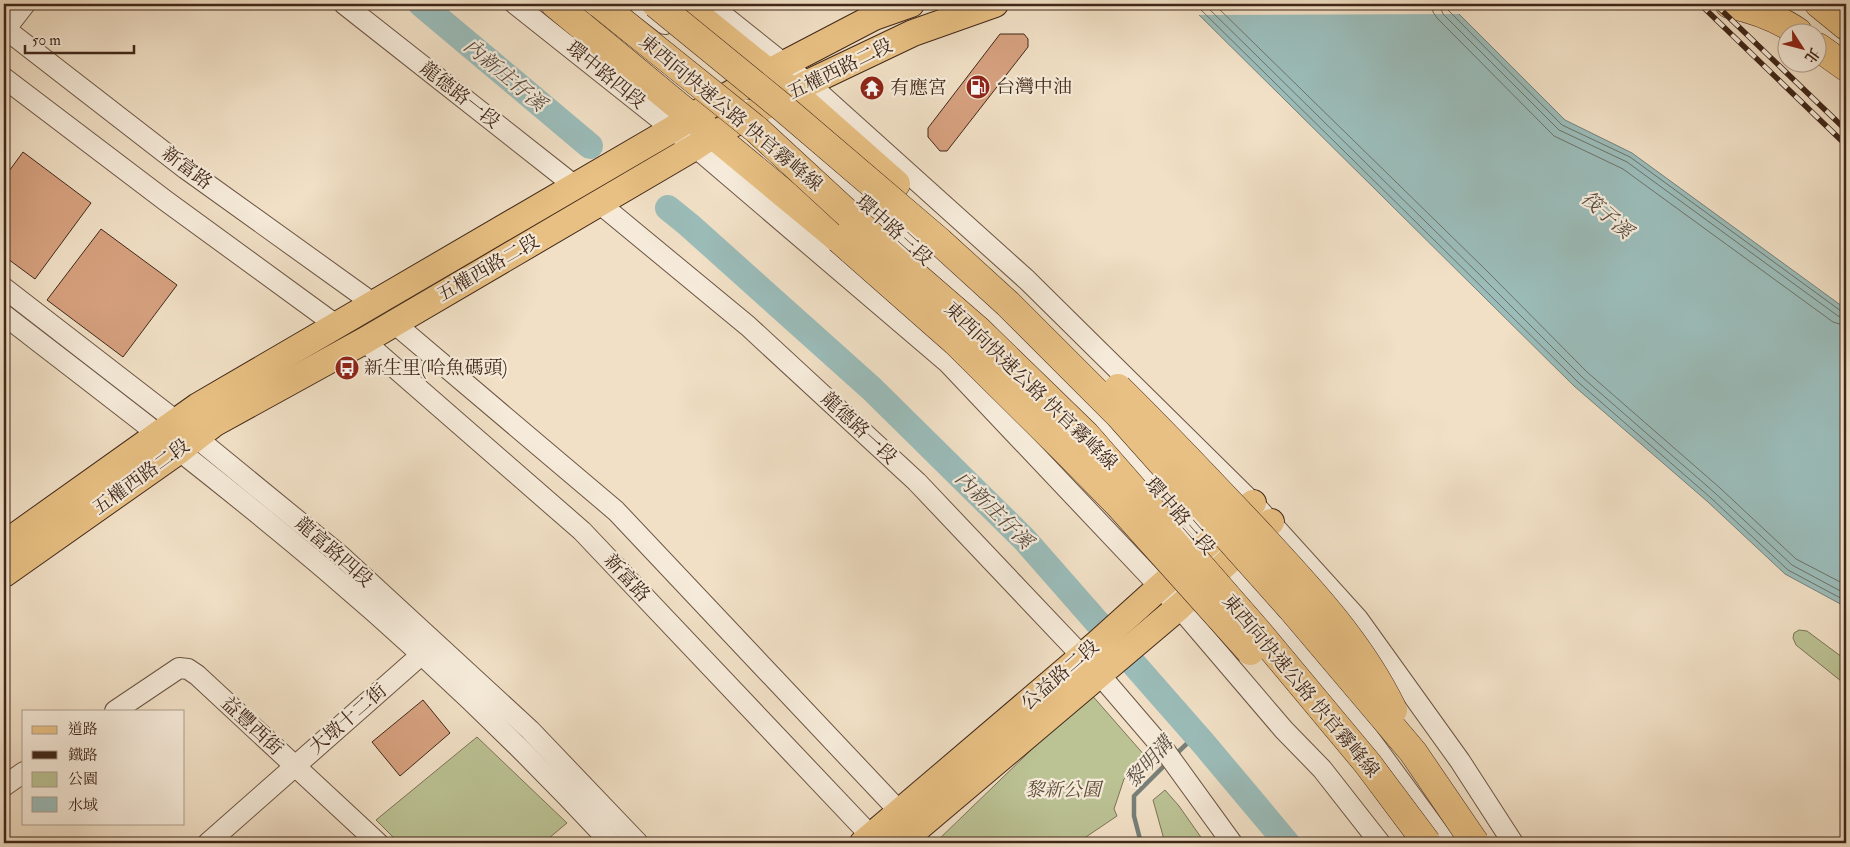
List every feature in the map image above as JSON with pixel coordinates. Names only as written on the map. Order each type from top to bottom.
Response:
[{"type":"highway","points":[[555,4],[692,116],[704,141],[839,239],[956,342],[1099,484],[1299,705],[1316,727],[1368,764]]},
{"type":"highway","name":"東西向快速公路 快官霧峰線","points":[[600,4],[757,130],[978,330],[1086,435],[1258,632],[1368,764],[1427,843]]},
{"type":"highway","name":"東西向快速公路 快官霧峰線","points":[[656,4],[782,107],[940,242],[1008,304],[1105,401],[1284,600],[1413,752],[1474,843]]},
{"type":"highway","points":[[683,4],[776,68],[800,87],[896,184],[1019,292],[1076,345],[1178,447],[1307,586],[1364,659],[1389,702],[1413,752]]},
{"type":"highway","points":[[1729,4],[1748,8],[1778,22]]},
{"type":"highway","points":[[1819,4],[1846,26]]},
{"type":"highway","points":[[1828,54],[1846,67]]},
{"type":"main road","name":"五權西路二段","points":[[4,544],[198,406],[776,68],[874,17],[911,4]]},
{"type":"main road","name":"五權西路二段","points":[[4,574],[215,424],[364,341],[761,108],[800,87],[913,33],[995,4]]},
{"type":"main road","name":"公益路二段","points":[[900,843],[1100,658],[1154,592],[1254,503]]},
{"type":"main road","name":"公益路二段","points":[[867,840],[900,812],[1100,658],[1173,612],[1271,522]]},
{"type":"street","points":[[4,29],[25,4]]},
{"type":"street","name":"龍德路一段","points":[[344,4],[575,186]]},
{"type":"street","name":"環中路四段","points":[[516,4],[692,116]]},
{"type":"street","points":[[586,4],[692,116],[761,108]]},
{"type":"street","points":[[639,4],[743,87]]},
{"type":"street","points":[[710,4],[776,68]]},
{"type":"street","name":"新富路","points":[[4,29],[186,169],[374,304]]},
{"type":"street","name":"新富路","points":[[4,78],[166,201],[336,325]]},
{"type":"street","name":"環中路三段","points":[[743,87],[761,108],[871,196],[999,311],[1105,418],[1342,701],[1446,843]]},
{"type":"street","points":[[800,87],[1027,280],[1254,503],[1358,619],[1460,760],[1513,843]]},
{"type":"street","points":[[704,141],[948,363],[1154,592],[1322,769],[1380,843]]},
{"type":"street","name":"龍德路一段","points":[[599,203],[748,326],[917,482],[1100,658],[1232,843]]},
{"type":"street","name":"龍富路四段","points":[[4,288],[167,428]]},
{"type":"street","name":"龍富路四段","points":[[4,314],[167,428],[341,556],[530,730],[638,843]]},
{"type":"street","name":"新富路","points":[[394,323],[616,511],[900,812]]},
{"type":"street","name":"新富路","points":[[364,341],[582,531],[867,840]]},
{"type":"street","name":"龍富路四段","points":[[188,444],[422,655],[516,743],[611,843]]},
{"type":"street","name":"環中路三段","points":[[1227,563],[1349,697],[1458,843]]},
{"type":"street","name":"大墩十二街","points":[[208,843],[422,655]]},
{"type":"street","name":"益豐西街","points":[[116,710],[179,668],[188,669],[197,675],[378,843]]},
{"type":"street","points":[[4,786],[22,773]]},
{"type":"green space","points":[[1799,630],[1807,631],[1846,660],[1846,685],[1796,645],[1793,638],[1794,633]]},
{"type":"green space","name":"黎新公園","points":[[1090,693],[1146,757],[1124,779],[1114,809],[1117,816],[1077,843],[935,843]]},
{"type":"green space","points":[[477,737],[567,823],[543,843],[399,843],[376,820]]},
{"type":"green space","name":"黎新公園","points":[[1165,790],[1179,806],[1205,843],[1165,843],[1153,800]]},
{"type":"water","name":"筏子溪","points":[[1188,4],[1449,4],[1565,120],[1632,153],[1846,309],[1846,607],[1785,574],[1708,502],[1574,386]]},
{"type":"pier","points":[[1185,4],[1452,4],[1463,14],[1195,15]]},
{"type":"building","name":"台灣中油","points":[[1000,34],[1024,34],[1028,39],[1028,47],[947,151],[940,151],[928,137],[928,128]]},
{"type":"building","points":[[23,152],[91,203],[35,279],[4,256],[4,178]]},
{"type":"building","points":[[101,229],[177,285],[123,357],[47,300]]},
{"type":"building","points":[[423,700],[450,733],[400,776],[372,742]]},
{"type":"waterway","name":"內新庄仔溪","points":[[421,4],[590,146]]},
{"type":"waterway","name":"內新庄仔溪","points":[[668,208],[872,389],[1025,540],[1204,744],[1287,843]]},
{"type":"waterway","name":"黎明溝","points":[[1175,755],[1196,735]]},
{"type":"waterway","name":"黎明溝","points":[[1141,843],[1134,816],[1134,796],[1168,762]]},
{"type":"railway","points":[[1700,4],[1846,145]]},
{"type":"railway","points":[[1715,4],[1846,130]]},
{"type":"place","name":"台灣中油","points":[[978,87]]},
{"type":"place","name":"有應宮","points":[[872,88]]},
{"type":"place","name":"新生里(哈魚碼頭)","points":[[347,368]]}]
